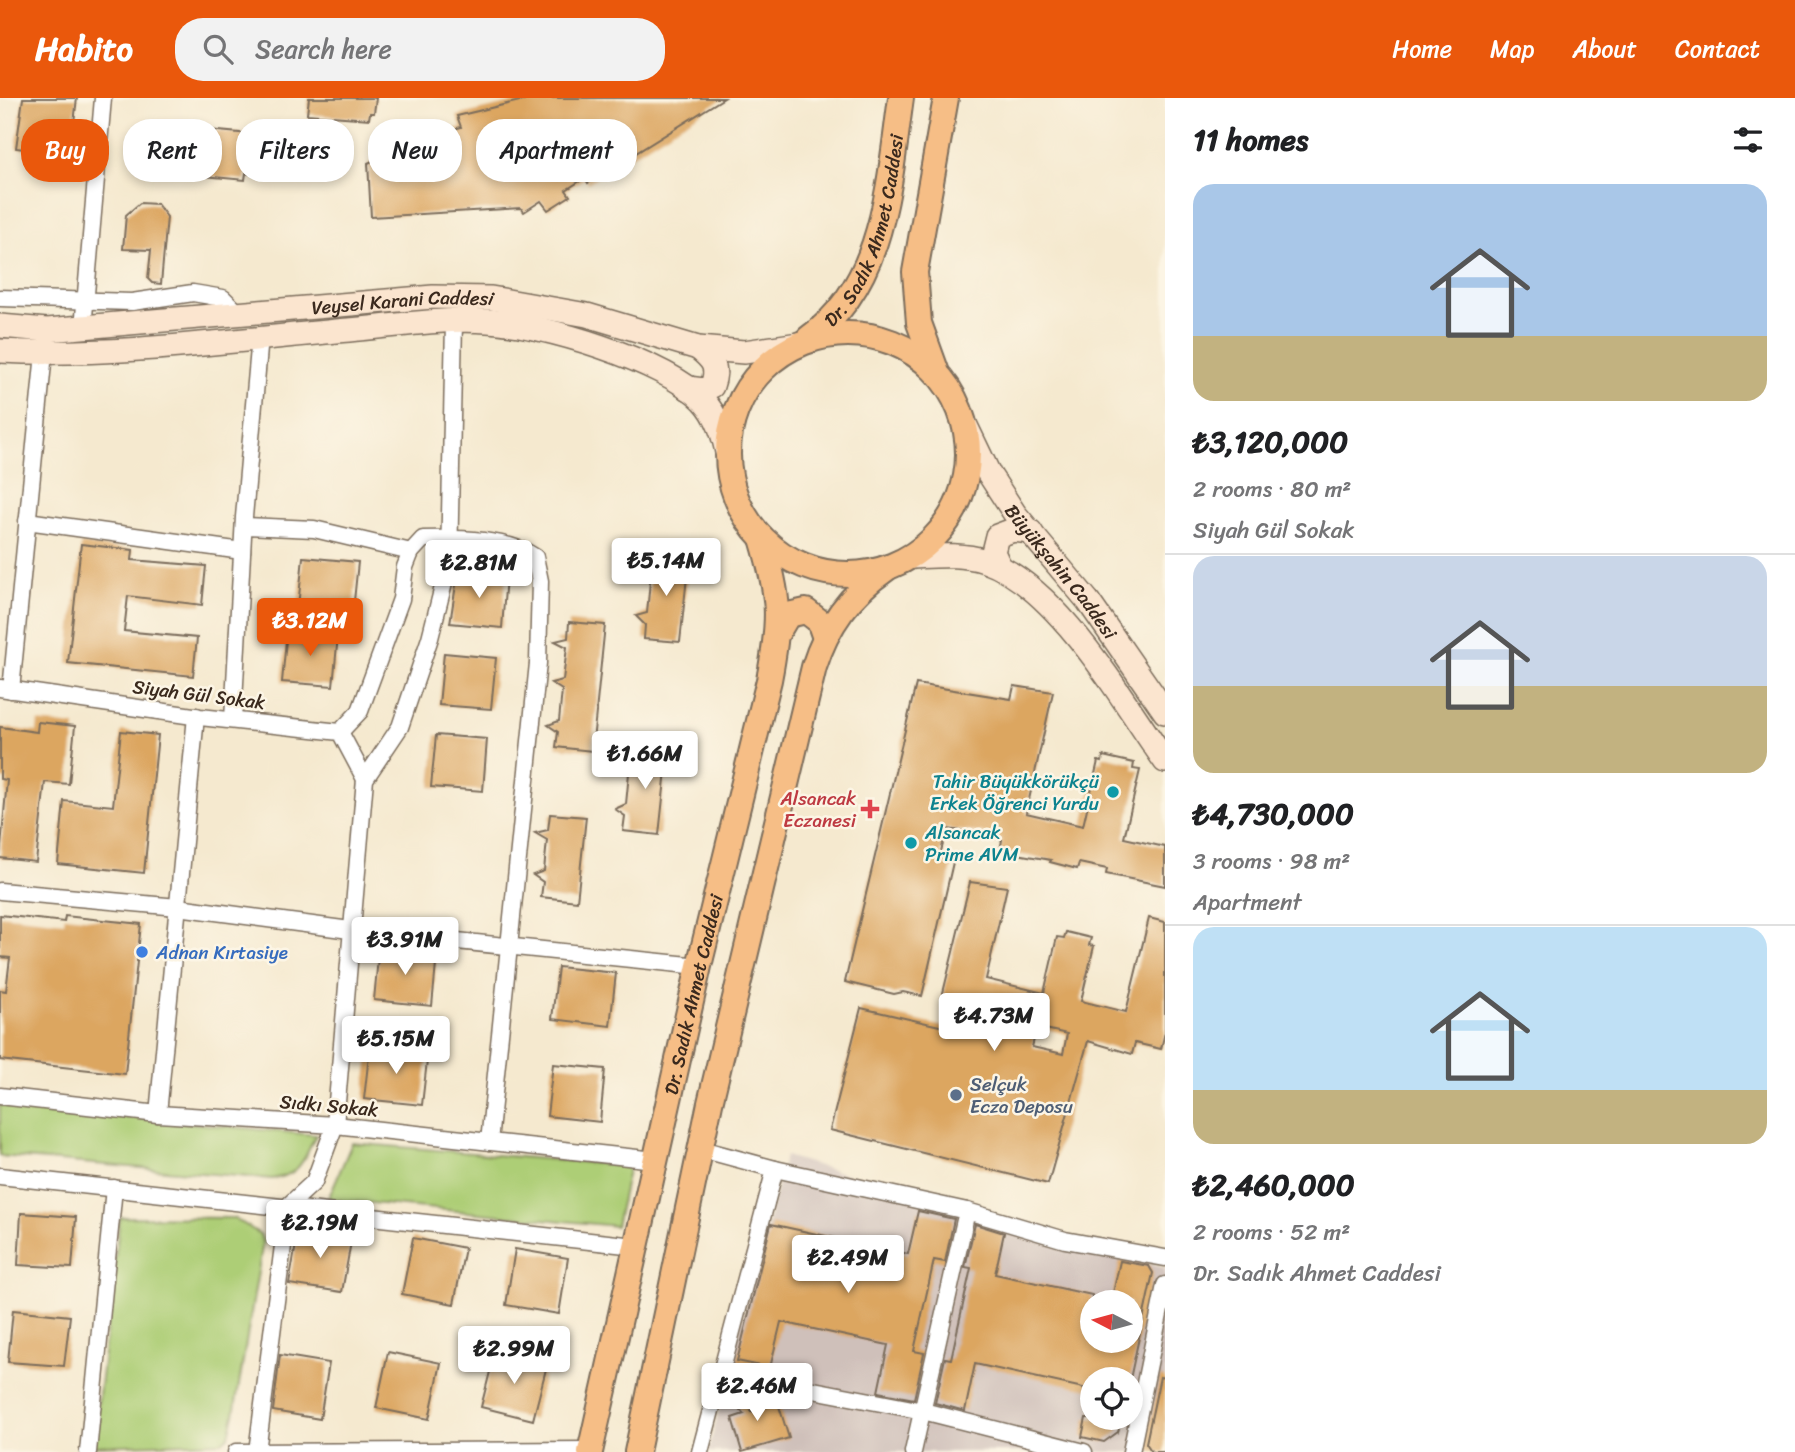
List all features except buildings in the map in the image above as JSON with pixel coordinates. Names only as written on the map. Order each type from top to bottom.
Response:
[{"type":"main road","name":"Dr. Sadık Ahmet Caddesi","points":[[799,344],[827,324],[845,303],[868,262],[882,218],[901,98]]},
{"type":"main road","points":[[937,374],[919,323],[915,272],[946,98]]},
{"type":"main road","name":"Veysel Karani Caddesi","points":[[0,326],[47,330],[83,328],[433,297],[491,298],[587,315],[698,348],[744,352],[799,344]]},
{"type":"main road","name":"Veysel Karani Caddesi","points":[[0,351],[44,353],[488,321],[615,350],[668,374],[688,388],[711,410],[724,433],[729,457]]},
{"type":"main road","points":[[636,1452],[701,1149],[811,681],[825,638],[850,600],[886,569],[910,557],[939,532],[959,500],[968,462],[965,424],[954,397],[937,374],[911,351],[879,338],[833,335],[799,344],[770,363],[747,390],[733,422],[729,457],[735,495],[762,538],[791,560],[816,570],[851,575],[886,569]]},
{"type":"main road","points":[[688,388],[703,390],[712,386],[717,373],[713,360],[698,348]]},
{"type":"main road","name":"Büyükşahin Caddesi","points":[[965,424],[1003,496],[1088,601],[1165,712]]},
{"type":"main road","points":[[1000,568],[993,552],[998,536],[1013,530],[1031,532]]},
{"type":"main road","name":"Dr. Sadık Ahmet Caddesi","points":[[590,1451],[699,966],[769,680],[778,632],[775,579],[762,538]]},
{"type":"main road","name":"Büyükşahin Caddesi","points":[[910,557],[958,556],[1000,568],[1034,588],[1063,619],[1165,761]]},
{"type":"main road","points":[[778,632],[788,615],[806,611],[819,621],[825,638]]},
{"type":"street","points":[[83,328],[103,98]]},
{"type":"street","points":[[0,298],[132,302],[193,293],[223,298],[240,315]]},
{"type":"street","points":[[257,1452],[288,1206],[314,1182],[335,1125],[365,779],[400,727],[430,638],[449,563],[447,538],[454,322]]},
{"type":"street","points":[[233,720],[243,526],[260,337]]},
{"type":"street","points":[[5,689],[27,521],[44,353]]},
{"type":"street","points":[[27,521],[242,551]]},
{"type":"street","points":[[243,526],[314,529],[411,552]]},
{"type":"street","points":[[365,779],[340,732],[360,711],[395,619],[411,552],[423,539],[447,538],[522,548],[535,557],[540,581],[538,663],[489,1142]]},
{"type":"street","name":"Siyah Gül Sokak","points":[[5,689],[196,716],[340,732]]},
{"type":"street","points":[[158,1114],[196,716]]},
{"type":"street","points":[[0,891],[178,907],[350,930],[511,944],[699,966]]},
{"type":"street","name":"Sıdkı Sokak","points":[[0,1096],[158,1114],[335,1125],[655,1160]]},
{"type":"street","points":[[701,1149],[775,1170],[967,1212],[1065,1240],[1165,1258]]},
{"type":"street","points":[[700,1452],[711,1418],[719,1372],[775,1170]]},
{"type":"street","points":[[0,1176],[635,1246]]},
{"type":"street","points":[[88,1452],[114,1188]]},
{"type":"street","points":[[913,1452],[967,1212]]},
{"type":"street","points":[[1131,1452],[1165,1285]]},
{"type":"street","points":[[719,1372],[923,1411],[1084,1452]]},
{"type":"street","points":[[236,1452],[590,1451]]},
{"type":"shaded area","points":[[785,1156],[1165,1268],[1165,1452],[708,1452]]},
{"type":"green space","points":[[0,1105],[316,1135],[296,1169],[290,1174],[272,1179],[0,1156]]},
{"type":"green space","points":[[352,1143],[629,1166],[616,1226],[328,1199]]},
{"type":"green space","points":[[120,1217],[234,1218],[260,1234],[263,1242],[234,1414],[229,1436],[222,1442],[93,1446]]},
{"type":"place","name":"Tahir Büyükkörükçü Erkek Öğrenci Yurdu","points":[[1113,792]]},
{"type":"place","name":"Alsancak Eczanesi","points":[[870,809]]},
{"type":"place","name":"Alsancak Prime AVM","points":[[911,843]]},
{"type":"place","name":"Adnan Kırtasiye","points":[[142,952]]},
{"type":"place","name":"Selçuk Ecza Deposu","points":[[956,1095]]}]
